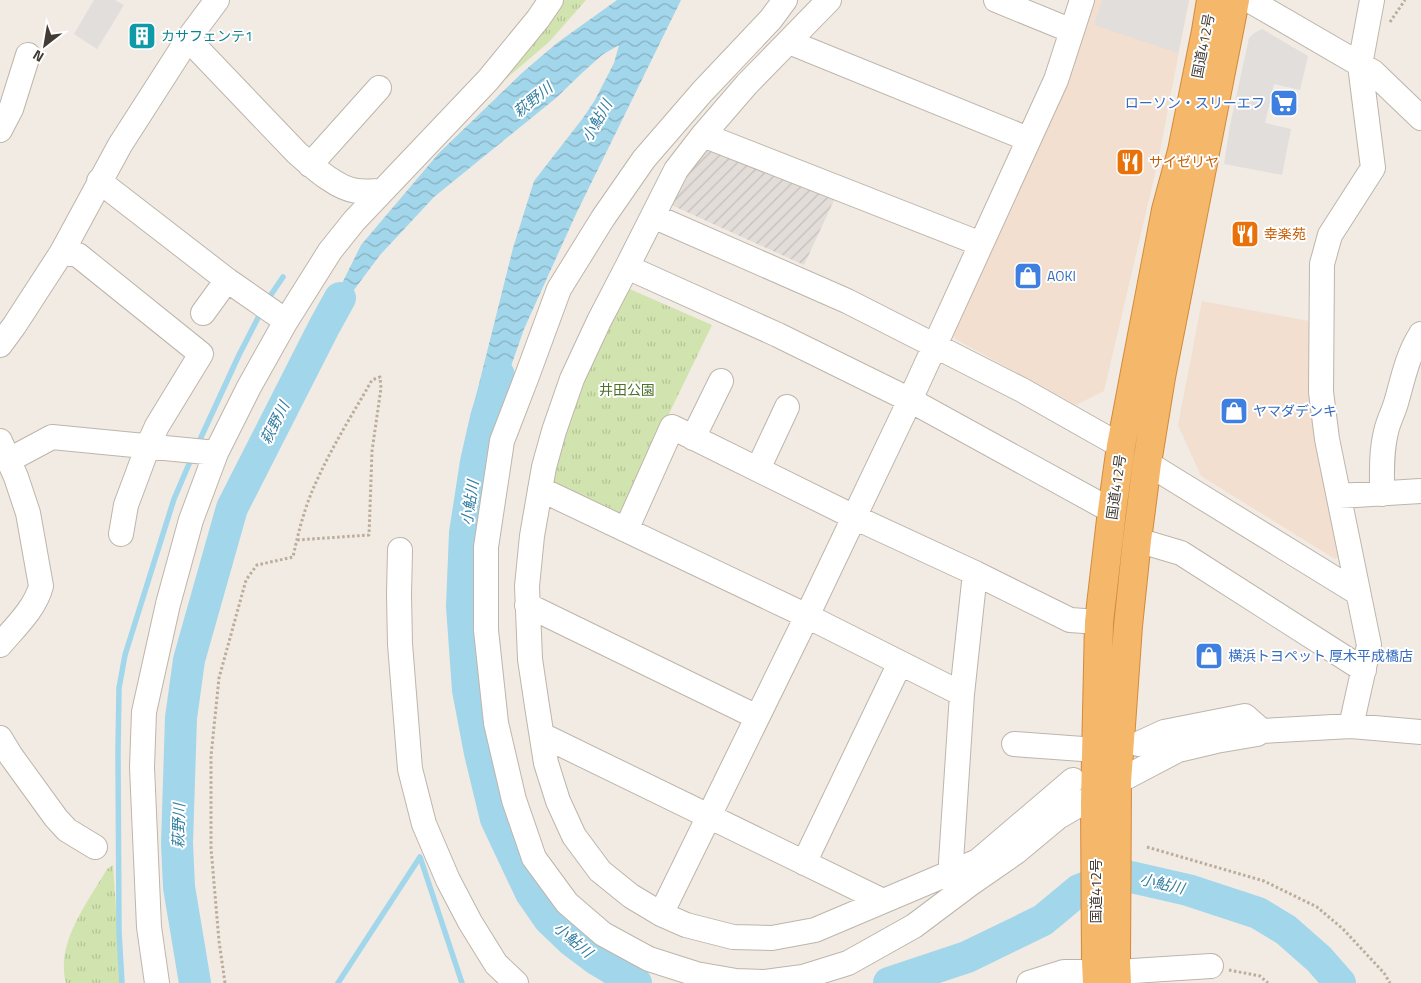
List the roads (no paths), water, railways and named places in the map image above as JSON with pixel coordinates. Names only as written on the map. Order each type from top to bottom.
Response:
[{"type":"highway","name":"国道412号","points":[[1106,793],[1096,750],[1099,622],[1112,511],[1121,446],[1166,210],[1184,142],[1212,0]]},
{"type":"highway","name":"国道412号","points":[[1107,972],[1106,793],[1147,463],[1161,377],[1235,0]]},
{"type":"street","points":[[0,345],[62,252],[120,144],[188,39],[217,0]]},
{"type":"street","points":[[157,983],[149,927],[142,767],[144,712],[170,594],[191,520],[202,452],[249,387],[286,321],[330,250],[354,221],[488,80],[538,19],[551,0]]},
{"type":"street","points":[[785,0],[771,19],[702,92],[644,159],[603,218],[559,288],[502,441],[486,547],[486,630],[496,724],[511,791],[534,858],[567,903],[603,934],[649,959],[696,974],[736,981],[766,982],[803,977],[848,963],[914,926],[978,861],[1073,780]]},
{"type":"street","points":[[829,0],[747,84],[676,170],[599,320],[572,379],[544,466],[532,536],[527,586],[530,660],[546,763],[558,801],[574,836],[600,871],[631,896],[661,914],[686,925],[732,937],[772,938],[815,930],[883,901],[962,877],[1016,852],[1058,817],[1106,793],[1178,750],[1216,740],[1262,732],[1351,726],[1421,732]]},
{"type":"street","points":[[996,0],[1072,30]]},
{"type":"street","points":[[661,914],[910,400],[1056,80],[1082,0]]},
{"type":"street","points":[[1249,0],[1373,72],[1421,118]]},
{"type":"street","points":[[1351,726],[1369,645],[1327,438],[1321,392],[1322,264],[1330,235],[1373,168],[1360,65],[1372,0]]},
{"type":"street","points":[[771,19],[787,43],[1028,139]]},
{"type":"street","points":[[188,39],[310,165],[337,184],[356,192],[382,191]]},
{"type":"street","points":[[0,130],[11,109],[28,56]]},
{"type":"street","points":[[310,165],[379,88]]},
{"type":"street","points":[[703,135],[981,244]]},
{"type":"street","points":[[99,181],[227,280],[286,321]]},
{"type":"street","points":[[653,216],[847,301],[1022,390],[1121,446]]},
{"type":"street","points":[[62,252],[78,255],[201,354],[157,426],[148,446],[126,505],[121,534]]},
{"type":"street","points":[[627,267],[778,335],[910,400],[1112,511]]},
{"type":"street","points":[[203,313],[227,280]]},
{"type":"street","points":[[1382,494],[1382,463],[1386,433],[1402,377],[1421,334]]},
{"type":"street","points":[[693,438],[721,381]]},
{"type":"street","points":[[758,469],[787,407]]},
{"type":"street","points":[[626,530],[672,427],[854,517],[975,573],[1070,620],[1099,622]]},
{"type":"street","points":[[0,645],[32,607],[41,586],[28,513],[6,466],[52,437],[202,452]]},
{"type":"street","points":[[1147,463],[1358,594]]},
{"type":"street","points":[[540,488],[807,616],[962,694]]},
{"type":"street","points":[[1339,496],[1421,491]]},
{"type":"street","points":[[1137,540],[1182,553],[1364,670]]},
{"type":"street","points":[[400,550],[400,644],[410,769],[424,824],[448,880],[470,922],[496,964],[516,983]]},
{"type":"street","points":[[962,877],[951,862],[962,694],[975,573]]},
{"type":"street","points":[[527,606],[756,717]]},
{"type":"street","points":[[804,863],[900,663]]},
{"type":"street","points":[[1138,744],[1164,732],[1245,716],[1262,732]]},
{"type":"street","points":[[542,735],[883,901]]},
{"type":"street","points":[[0,738],[11,756],[50,802],[66,830],[95,847]]},
{"type":"street","points":[[1028,750],[1096,750]]},
{"type":"street","points":[[1029,983],[1064,972],[1212,975]]},
{"type":"street","points":[[1194,983],[1212,975]]},
{"type":"water","points":[[617,0],[681,0],[576,214],[524,329],[497,406],[486,418],[479,410],[475,400],[513,248],[534,181],[595,100],[614,63],[619,45],[602,55],[556,98],[434,197],[380,255],[309,350],[361,245],[439,153],[523,72],[557,43]]},
{"type":"waterway","points":[[266,302],[283,277]]},
{"type":"waterway","name":"萩野川","points":[[195,983],[179,887],[177,843],[181,718],[189,660],[232,508],[340,298]]},
{"type":"waterway","points":[[197,446],[262,310]]},
{"type":"waterway","name":"小鮎川","points":[[499,375],[486,418],[476,462],[465,533],[462,606],[468,690],[480,753],[496,819],[531,893],[549,919],[572,941],[596,959],[636,983]]},
{"type":"waterway","points":[[122,983],[119,932],[119,688],[125,655],[174,499],[192,457]]},
{"type":"waterway","points":[[338,983],[420,857],[462,983]]},
{"type":"waterway","name":"小鮎川","points":[[889,983],[967,957],[1043,920],[1079,890],[1104,880],[1131,877],[1188,890],[1258,913],[1286,930],[1319,959],[1340,983]]},
{"type":"place","name":"カサフェンテ1","points":[[142,36]]},
{"type":"place","name":"ローソン・スリーエフ","points":[[1284,103]]},
{"type":"place","name":"サイゼリヤ","points":[[1130,162]]},
{"type":"place","name":"幸楽苑","points":[[1245,234]]},
{"type":"place","name":"AOKI","points":[[1028,276]]},
{"type":"place","name":"ヤマダデンキ","points":[[1234,411]]},
{"type":"place","name":"横浜トヨペット 厚木平成橋店","points":[[1209,656]]},
{"type":"park label","name":"井田公園","points":[[627,390]]}]
